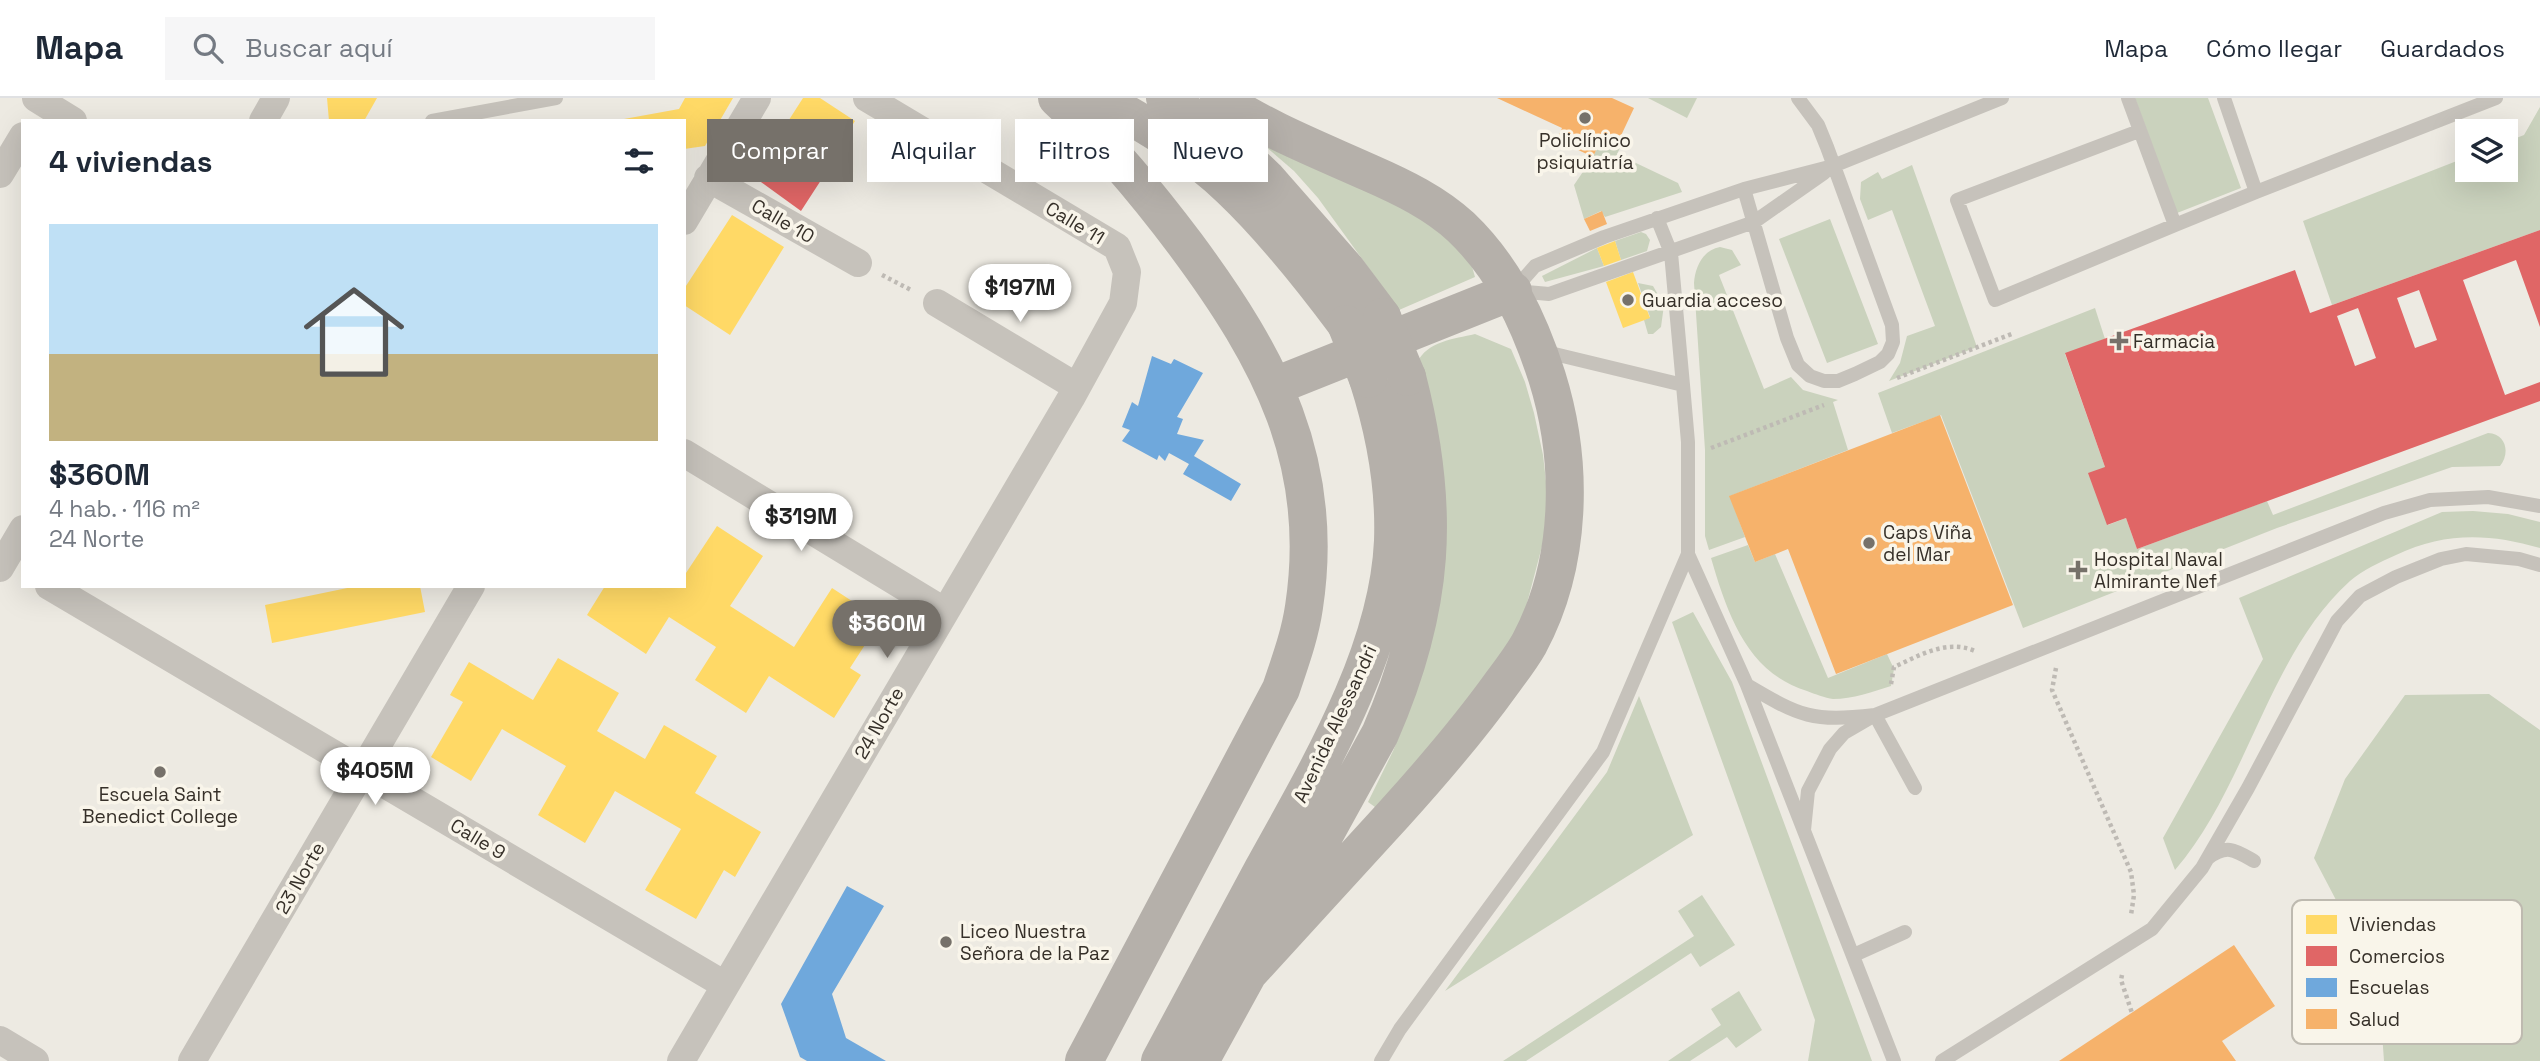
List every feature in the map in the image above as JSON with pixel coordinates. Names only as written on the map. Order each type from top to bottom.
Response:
[{"type":"main road","points":[[1057,98],[1115,158],[1167,219],[1241,325],[1275,386],[1299,456],[1308,518],[1304,609],[1281,689],[1084,1061]]},
{"type":"main road","name":"Avenida Alessandri","points":[[1098,98],[1177,146],[1230,187],[1287,249],[1364,321],[1407,377],[1419,421],[1426,465],[1429,511],[1423,602],[1398,692],[1380,734],[1200,1061]]},
{"type":"main road","name":"Avenida Alessandri","points":[[1160,1061],[1311,782],[1362,675],[1381,618],[1393,542],[1389,462],[1381,419],[1368,379],[1364,321],[1338,260],[1267,179],[1224,138],[1165,98]]},
{"type":"main road","points":[[1240,104],[1424,199],[1460,226],[1494,263],[1513,291],[1539,350],[1561,432],[1564,469],[1560,551],[1554,582],[1528,645],[1479,716],[1406,801],[1244,978]]},
{"type":"main road","points":[[1275,386],[1513,291]]},
{"type":"street","points":[[264,119],[276,98]]},
{"type":"street","points":[[686,216],[698,186],[757,98]]},
{"type":"street","name":"Calle 11","points":[[867,98],[1117,247],[1127,272]]},
{"type":"street","points":[[37,107],[68,119]]},
{"type":"street","points":[[0,174],[21,139]]},
{"type":"street","name":"Calle 10","points":[[698,186],[858,263]]},
{"type":"street","name":"24 Norte","points":[[681,1061],[1077,387],[1123,303],[1127,272]]},
{"type":"street","points":[[937,303],[1077,387]]},
{"type":"street","points":[[686,454],[944,611]]},
{"type":"street","points":[[7,564],[21,533]]},
{"type":"street","name":"Calle 9","points":[[52,588],[725,985]]},
{"type":"street","name":"23 Norte","points":[[192,1061],[470,588]]},
{"type":"street","points":[[0,1040],[35,1061]]},
{"type":"lane","points":[[443,119],[556,98]]},
{"type":"lane","points":[[1744,189],[1787,338],[1798,365],[1810,376],[1824,381],[1838,381],[1880,362],[1888,354],[1893,342],[1892,325],[1818,125],[1798,98]]},
{"type":"lane","points":[[1513,291],[1535,266],[1657,218],[1744,189],[1833,166],[2002,98]]},
{"type":"lane","points":[[2128,98],[2175,225]]},
{"type":"lane","points":[[2224,98],[2256,192]]},
{"type":"lane","points":[[2139,131],[1957,200],[1995,300],[2256,192],[2496,98]]},
{"type":"lane","points":[[1513,291],[1549,294],[1754,222],[1833,166]]},
{"type":"lane","points":[[1381,1061],[1400,1029],[1603,752],[1688,554],[1688,442],[1671,253],[1657,218]]},
{"type":"lane","points":[[1539,350],[1683,385]]},
{"type":"lane","points":[[1804,834],[1808,791],[1830,749],[1844,733],[1875,715],[2384,513],[2430,500],[2488,497],[2540,506]]},
{"type":"lane","points":[[1688,554],[1747,685],[1894,1061]]},
{"type":"lane","points":[[1942,1061],[2152,929],[2207,859],[2337,621],[2360,596],[2396,577],[2441,559],[2466,554],[2519,559],[2540,565]]},
{"type":"lane","points":[[1747,685],[1784,707],[1804,715],[1825,719],[1875,715]]},
{"type":"lane","points":[[1875,715],[1915,788]]},
{"type":"lane","points":[[2207,859],[2220,849],[2236,850],[2254,861]]},
{"type":"lane","points":[[1854,955],[1905,932]]},
{"type":"path","points":[[858,263],[937,303]]},
{"type":"path","points":[[1889,381],[2014,333]]},
{"type":"path","points":[[1706,450],[1832,402]]},
{"type":"path","points":[[1881,690],[1891,687],[1894,667],[1919,655],[1943,647],[1963,646],[1976,651],[1984,649]]},
{"type":"path","points":[[2057,661],[2052,690],[2131,872],[2134,895],[2121,980],[2133,1013]]},
{"type":"green space","points":[[1648,98],[1697,98],[1687,118]]},
{"type":"green space","points":[[2135,98],[2208,98],[2241,188],[2177,213]]},
{"type":"green space","points":[[2540,107],[2540,230],[2332,305],[2303,221],[2455,162],[2455,182],[2518,182],[2518,137],[2524,135]]},
{"type":"green space","points":[[1603,135],[1622,144],[1617,154],[1678,183],[1682,192],[1605,217],[1601,211],[1584,219],[1574,185],[1593,157]]},
{"type":"green space","points":[[1268,143],[1414,208],[1469,256],[1475,277],[1399,310],[1318,198],[1294,171],[1268,148]]},
{"type":"green space","points":[[1912,165],[1977,347],[1889,381],[1900,363],[1907,336],[1935,326],[1892,210],[1868,220],[1860,199],[1861,182],[1878,172],[1882,179]]},
{"type":"green space","points":[[1830,219],[1878,344],[1827,363],[1779,239]]},
{"type":"green space","points":[[1641,232],[1650,240],[1647,251],[1621,260],[1615,241]]},
{"type":"green space","points":[[1720,247],[1732,250],[1741,265],[1719,275],[1764,389],[1791,377],[1803,390],[1838,400],[1833,402],[1848,450],[1730,496],[1745,537],[1709,550],[1705,536],[1705,450],[1694,283],[1701,260]]},
{"type":"green space","points":[[1597,248],[1604,266],[1545,282],[1542,276]]},
{"type":"green space","points":[[1638,283],[1653,286],[1664,305],[1661,327],[1653,334],[1648,334],[1644,320],[1650,317]]},
{"type":"green space","points":[[2095,308],[2105,339],[2065,354],[2105,467],[2108,525],[2126,518],[2137,549],[2267,501],[2273,515],[2488,433],[2503,441],[2505,456],[2500,466],[2452,467],[2277,528],[2023,628],[1941,415],[1892,433],[1878,393]]},
{"type":"green space","points":[[1475,334],[1511,349],[1525,382],[1543,455],[1550,516],[1526,607],[1512,640],[1382,812],[1368,802],[1410,709],[1417,363],[1434,345]]},
{"type":"green space","points":[[2442,512],[2508,514],[2540,522],[2540,548],[2485,538],[2449,539],[2414,547],[2366,570],[2350,581],[2322,611],[2298,645],[2222,799],[2175,870],[2163,838],[2263,659],[2239,598]]},
{"type":"green space","points":[[1748,545],[1755,562],[1775,554],[1828,678],[1887,654],[1894,669],[1891,686],[1833,699],[1786,682],[1754,656],[1733,620],[1711,558]]},
{"type":"green space","points":[[1693,612],[1732,682],[1872,1061],[1808,1061],[1815,1020],[1672,622]]},
{"type":"green space","points":[[2489,694],[2540,730],[2540,1061],[2384,1061],[2383,1044],[2522,1044],[2522,900],[2336,900],[2314,858],[2345,779],[2405,695]]},
{"type":"green space","points":[[1639,696],[1693,835],[1445,991],[1607,772]]},
{"type":"green space","points":[[1702,895],[1735,945],[1700,967],[1691,953],[1526,1061],[1503,1061],[1694,936],[1678,911]]},
{"type":"green space","points":[[1739,991],[1762,1030],[1736,1048],[1727,1037],[1690,1061],[1668,1061],[1721,1025],[1711,1009]]},
{"type":"building: Viviendas","points":[[327,98],[377,98],[365,119],[329,119]]},
{"type":"building: Viviendas","points":[[685,98],[733,98],[721,119],[707,119],[705,146],[686,149],[686,119],[624,119],[679,109]]},
{"type":"building: Viviendas","points":[[803,98],[820,98],[852,119],[790,119]]},
{"type":"building: Viviendas","points":[[732,215],[784,247],[730,335],[686,306],[686,286]]},
{"type":"building: Viviendas","name":"Guardia acceso","points":[[1615,241],[1621,260],[1604,266],[1597,248]]},
{"type":"building: Viviendas","name":"Guardia acceso","points":[[1633,272],[1650,318],[1623,328],[1606,282]]},
{"type":"building: Viviendas","points":[[717,526],[763,556],[730,606],[794,647],[832,588],[881,620],[850,668],[861,675],[834,718],[769,676],[746,713],[695,680],[716,647],[669,617],[646,654],[587,615],[604,588],[686,588],[686,573]]},
{"type":"building: Viviendas","points":[[347,588],[420,588],[425,612],[272,643],[265,605]]},
{"type":"building: Viviendas","points":[[558,658],[619,693],[597,731],[645,759],[664,725],[717,756],[695,793],[761,832],[735,877],[724,870],[696,919],[645,890],[681,829],[615,791],[585,843],[538,815],[566,766],[502,729],[471,781],[431,757],[463,702],[450,695],[469,662],[533,700]]},
{"type":"building: Comercios","points":[[761,182],[820,182],[801,211]]},
{"type":"building: Comercios","points":[[2540,230],[2540,327],[2516,260],[2463,280],[2505,395],[2540,382],[2540,401],[2137,549],[2126,518],[2107,525],[2088,473],[2105,467],[2065,353],[2295,270],[2310,313]],"holes":[[[2419,290],[2437,340],[2415,348],[2397,298]],[[2358,308],[2376,358],[2355,366],[2337,316]]]},
{"type":"building: Escuelas","points":[[1152,356],[1171,364],[1174,359],[1203,373],[1177,417],[1183,419],[1177,434],[1204,440],[1194,456],[1241,484],[1231,501],[1183,474],[1189,464],[1169,453],[1165,461],[1159,455],[1157,460],[1122,441],[1130,430],[1122,427],[1132,402],[1138,406]]},
{"type":"building: Escuelas","points":[[847,886],[884,906],[832,994],[846,1038],[886,1061],[807,1061],[800,1057],[781,1004]]},
{"type":"building: Salud","name":"Policlínico psiquiatría","points":[[1497,98],[1612,98],[1634,108],[1618,142],[1603,135],[1593,157],[1557,140],[1562,128]]},
{"type":"building: Salud","points":[[1602,211],[1607,224],[1590,231],[1584,219]]},
{"type":"building: Salud","name":"Caps Viña del Mar","points":[[1940,415],[2013,605],[1836,674],[1788,549],[1755,562],[1729,496]]},
{"type":"building: Salud","points":[[2234,945],[2275,1006],[2222,1041],[2236,1061],[2059,1061]]},
{"type":"place","name":"Policlínico psiquiatría","points":[[1585,118]]},
{"type":"place","name":"Guardia acceso","points":[[1628,300]]},
{"type":"place","name":"Farmacia","points":[[2119,341]]},
{"type":"place","name":"Caps Viña del Mar","points":[[1869,543]]},
{"type":"place","name":"Hospital Naval Almirante Nef","points":[[2078,570]]},
{"type":"place","name":"Escuela Saint Benedict College","points":[[160,772]]},
{"type":"place","name":"Liceo Nuestra Señora de la Paz","points":[[946,942]]}]
